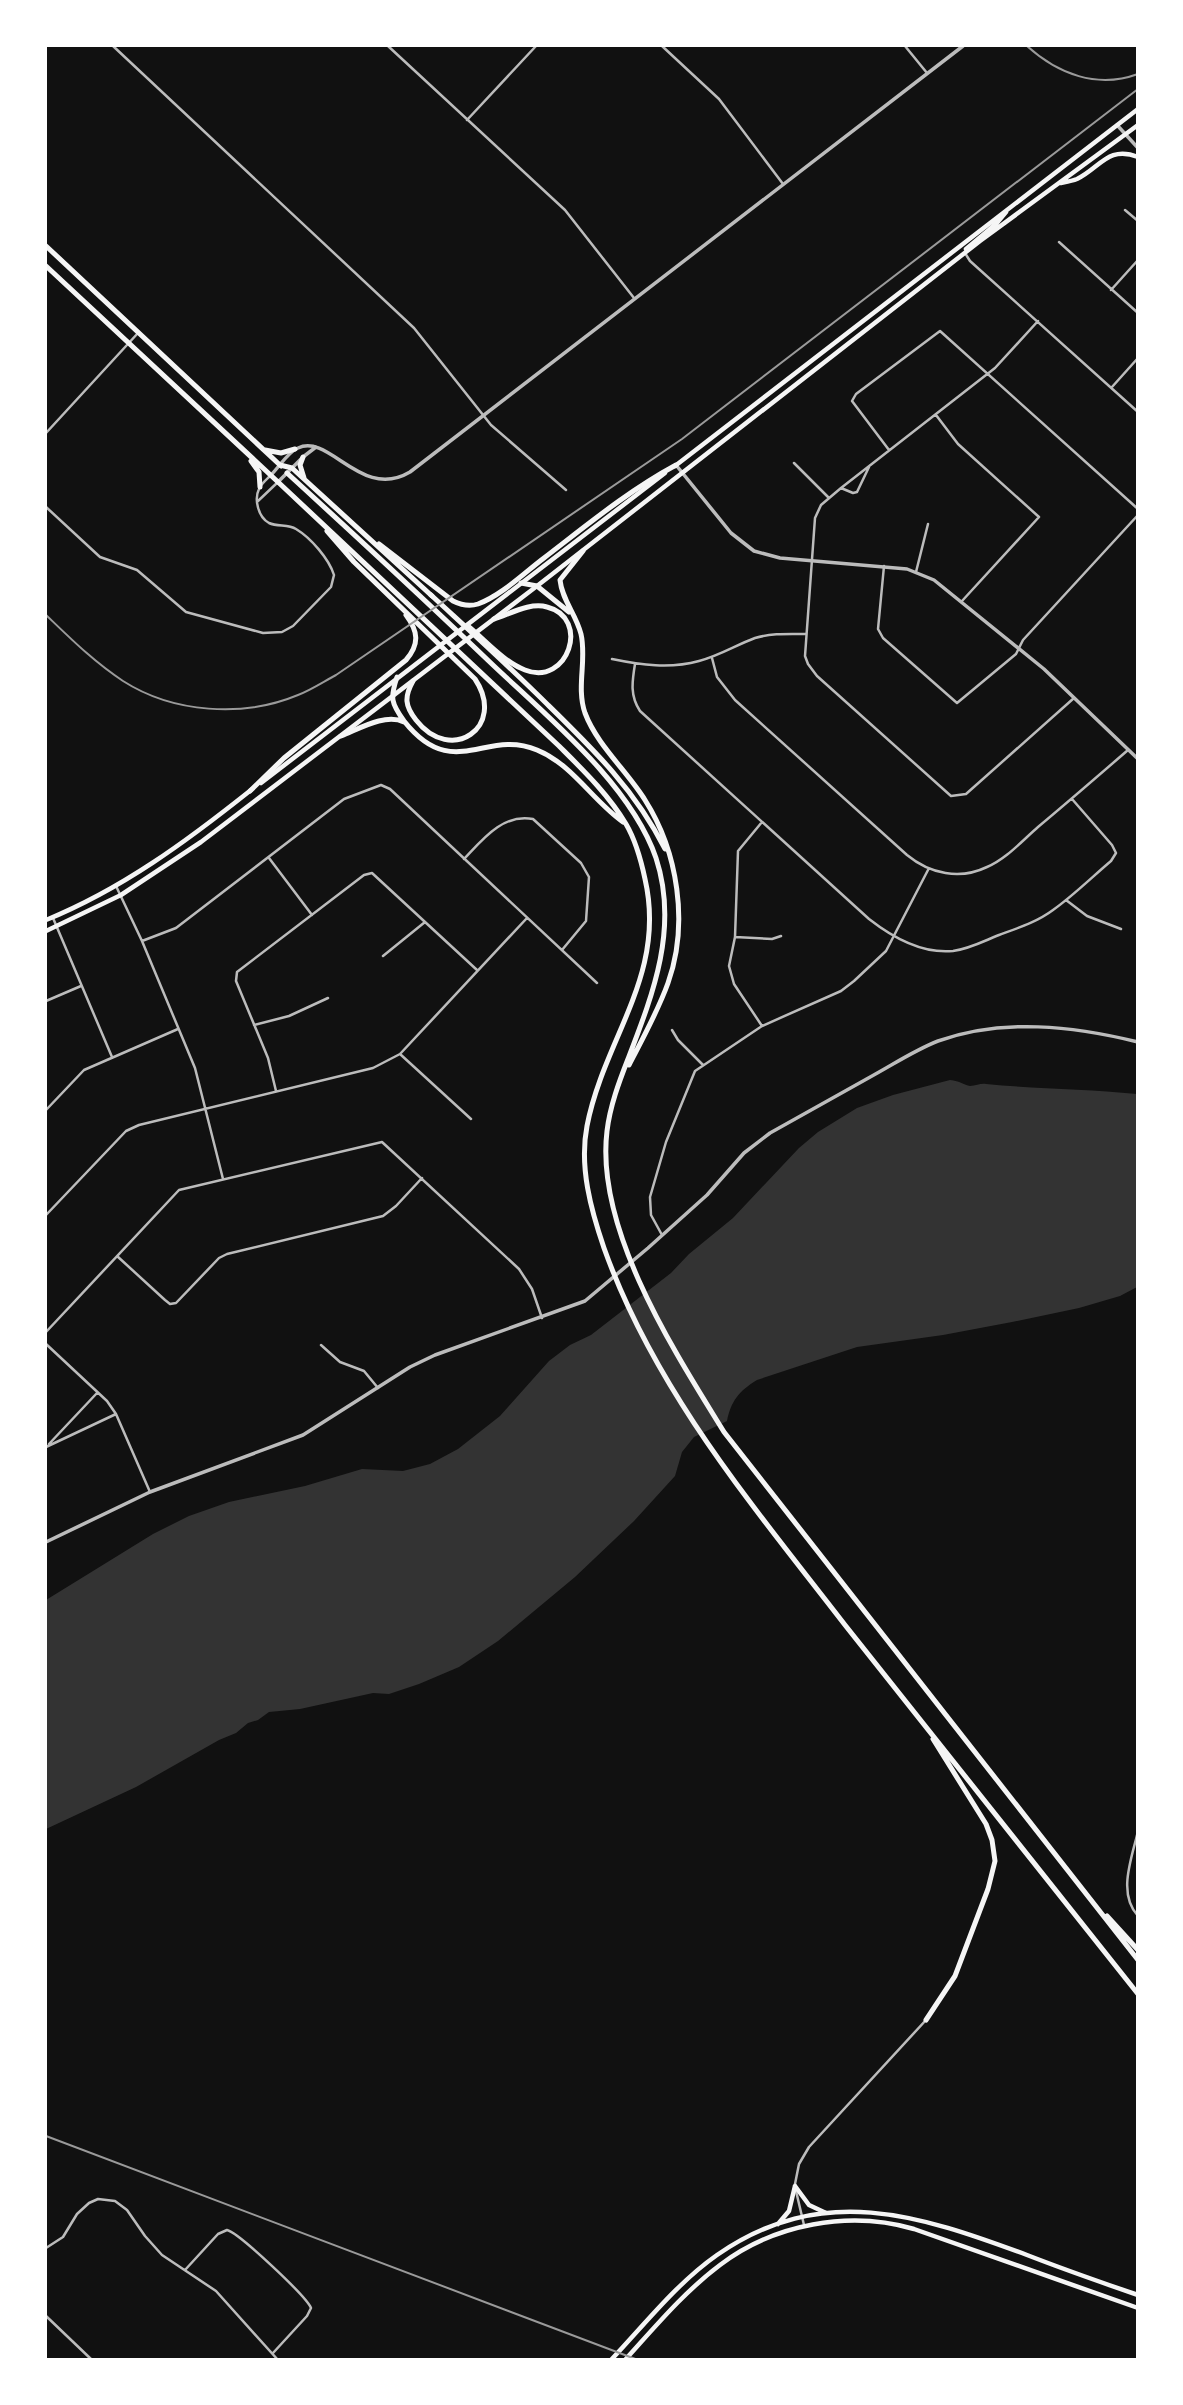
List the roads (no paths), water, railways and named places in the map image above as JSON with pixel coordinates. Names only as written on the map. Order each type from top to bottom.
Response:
[{"type":"highway","points":[[46,246],[280,465],[305,481],[531,688],[614,772],[649,818],[672,865]]},
{"type":"highway","points":[[46,266],[559,746],[601,790],[625,824],[637,848],[648,889],[650,925],[644,968],[599,1083],[587,1127],[587,1188],[603,1245],[645,1338],[708,1445],[930,1733],[1138,1994]]},
{"type":"highway","points":[[241,447],[259,472],[260,487]]},
{"type":"highway","points":[[263,449],[281,453],[295,449]]},
{"type":"highway","points":[[303,457],[300,465],[305,481]]},
{"type":"highway","points":[[346,519],[443,594],[459,604],[471,606],[485,601],[648,480],[676,465]]},
{"type":"highway","points":[[289,471],[556,726],[609,781],[641,825],[661,878],[666,908],[665,935],[662,960],[647,1009],[617,1089],[607,1128],[606,1159],[607,1178],[632,1264],[665,1331],[724,1432],[1138,1959]]},
{"type":"highway","points":[[308,510],[354,562],[475,679],[486,701],[482,721],[461,740],[449,741],[430,735],[407,706],[406,695],[413,681]]},
{"type":"highway","points":[[583,551],[560,580],[563,595],[582,642],[581,693],[586,714],[595,732],[647,803],[665,839],[678,900],[676,949],[668,981],[656,1012],[617,1089]]},
{"type":"highway","points":[[521,583],[537,586],[560,603],[575,620]]},
{"type":"highway","points":[[431,596],[524,670],[535,673],[549,671],[561,663],[569,652],[571,640],[568,625],[563,617],[551,608],[532,607],[494,619]]},
{"type":"highway","points":[[250,791],[284,758],[410,655],[415,645],[415,629],[395,602]]},
{"type":"highway","points":[[397,677],[391,698],[409,727]]},
{"type":"highway","points":[[341,736],[391,719],[400,720],[425,742],[446,751],[467,752],[514,745],[538,750],[558,762],[610,813],[625,824]]},
{"type":"highway","points":[[926,2020],[946,1991],[959,1965],[988,1889],[995,1861],[986,1824],[930,1733]]},
{"type":"highway","points":[[1090,1899],[1138,1951]]},
{"type":"main road","points":[[46,920],[116,886],[156,862],[1138,109]]},
{"type":"main road","points":[[46,931],[121,895],[201,842],[583,551],[965,253],[1138,125]]},
{"type":"main road","points":[[1056,184],[1078,179],[1119,153],[1138,158]]},
{"type":"main road","points":[[965,253],[970,244],[996,224],[1014,204]]},
{"type":"main road","points":[[795,2186],[809,2204],[827,2213]]},
{"type":"main road","points":[[777,2224],[789,2211],[795,2186]]},
{"type":"main road","points":[[611,2360],[685,2281],[708,2261],[746,2238],[777,2224],[827,2213],[876,2211],[930,2222],[1138,2295]]},
{"type":"main road","points":[[625,2360],[693,2287],[718,2266],[755,2243],[804,2227],[847,2221],[905,2226],[1138,2308]]},
{"type":"street","points":[[113,46],[415,328],[491,425],[566,490]]},
{"type":"street","points":[[388,46],[565,210],[634,298]]},
{"type":"street","points":[[467,120],[536,46]]},
{"type":"street","points":[[662,46],[719,99],[783,184]]},
{"type":"street","points":[[905,46],[927,73]]},
{"type":"street","points":[[46,507],[100,557],[136,570],[186,612],[264,633],[286,630],[296,624],[331,587],[334,575],[326,560],[299,531],[272,524],[260,513],[260,487],[295,449],[308,445],[316,447],[369,477],[378,479],[394,479],[410,471],[963,46]]},
{"type":"street","points":[[1117,125],[1138,148]]},
{"type":"street","points":[[1125,210],[1138,221]]},
{"type":"street","points":[[1059,242],[1138,313]]},
{"type":"street","points":[[965,253],[970,261],[1138,412]]},
{"type":"street","points":[[1111,289],[1138,260]]},
{"type":"street","points":[[1038,321],[988,373],[818,509],[815,518],[805,656],[817,677],[951,796],[966,794],[1075,697]]},
{"type":"street","points":[[889,450],[852,401],[856,394],[940,331],[1138,509]]},
{"type":"street","points":[[46,433],[138,332]]},
{"type":"street","points":[[1111,388],[1138,358]]},
{"type":"street","points":[[935,415],[958,444],[1039,517],[962,601]]},
{"type":"street","points":[[258,500],[316,447]]},
{"type":"street","points":[[794,463],[829,498]]},
{"type":"street","points":[[676,465],[731,533],[754,551],[780,558],[884,566],[916,572],[934,580],[1020,648],[1138,759]]},
{"type":"street","points":[[841,488],[853,494],[857,492],[870,466]]},
{"type":"street","points":[[884,566],[878,629],[883,638],[957,703],[1016,654],[1023,640],[1138,515]]},
{"type":"street","points":[[916,572],[928,524]]},
{"type":"street","points":[[612,659],[635,664],[678,666],[712,657],[769,635],[805,634]]},
{"type":"street","points":[[712,657],[717,677],[735,701],[906,855],[928,869],[959,874],[987,868],[1000,860],[1128,750]]},
{"type":"street","points":[[635,664],[633,697],[640,711],[869,919],[894,937],[936,951],[971,947],[1027,925],[1052,911],[1111,861],[1116,853],[1112,845],[1072,799]]},
{"type":"street","points":[[142,941],[176,928],[344,799],[380,785],[390,789],[597,983]]},
{"type":"street","points":[[464,859],[489,831],[525,818],[533,819],[581,863],[589,877],[586,921],[562,950]]},
{"type":"street","points":[[762,822],[738,850],[735,937],[730,957],[730,973],[734,984],[762,1026]]},
{"type":"street","points":[[269,858],[312,915]]},
{"type":"street","points":[[662,1235],[651,1215],[650,1197],[666,1142],[693,1075],[703,1065],[762,1026],[841,991],[878,959],[894,937],[928,869]]},
{"type":"street","points":[[275,1091],[268,1058],[236,981],[237,972],[364,875],[372,873],[477,970]]},
{"type":"street","points":[[116,886],[195,1068],[223,1179]]},
{"type":"street","points":[[1066,900],[1087,916],[1121,929]]},
{"type":"street","points":[[52,917],[112,1057]]},
{"type":"street","points":[[46,1215],[126,1130],[373,1068],[400,1054],[527,918]]},
{"type":"street","points":[[383,956],[425,922]]},
{"type":"street","points":[[735,937],[772,939],[781,936]]},
{"type":"street","points":[[46,1001],[82,985]]},
{"type":"street","points":[[254,1025],[289,1016],[328,998]]},
{"type":"street","points":[[46,1542],[150,1492],[303,1435],[410,1367],[585,1301],[707,1195],[744,1153],[770,1133],[938,1041],[1009,1027],[1073,1029],[1138,1041]]},
{"type":"street","points":[[46,1110],[83,1070],[178,1029]]},
{"type":"street","points":[[672,1030],[675,1038],[703,1065]]},
{"type":"street","points":[[400,1054],[471,1119]]},
{"type":"street","points":[[46,1332],[179,1190],[382,1142],[519,1269],[532,1289],[542,1318]]},
{"type":"street","points":[[117,1256],[170,1304],[176,1303],[219,1258],[383,1216],[422,1178]]},
{"type":"street","points":[[46,1344],[97,1392],[116,1414],[150,1492]]},
{"type":"street","points":[[321,1345],[343,1364],[364,1371],[379,1388]]},
{"type":"street","points":[[46,1447],[97,1392]]},
{"type":"street","points":[[46,1447],[116,1414]]},
{"type":"street","points":[[1138,1831],[1127,1882],[1131,1908],[1138,1916]]},
{"type":"street","points":[[804,2227],[795,2186],[797,2170],[809,2147],[926,2020]]},
{"type":"street","points":[[46,2248],[63,2237],[85,2206],[93,2201],[104,2199],[124,2206],[155,2248],[216,2291],[278,2360]]},
{"type":"street","points":[[185,2270],[218,2234],[230,2230],[306,2299],[311,2308],[309,2314],[273,2353]]},
{"type":"street","points":[[46,2316],[92,2360]]},
{"type":"railway","points":[[1027,46],[1052,64],[1079,76],[1108,80],[1138,74]]},
{"type":"railway","points":[[46,615],[112,674],[143,692],[164,700],[186,706],[232,709],[277,702],[308,691],[336,675],[682,439],[1138,89]]},
{"type":"railway","points":[[46,2136],[638,2360]]}]
